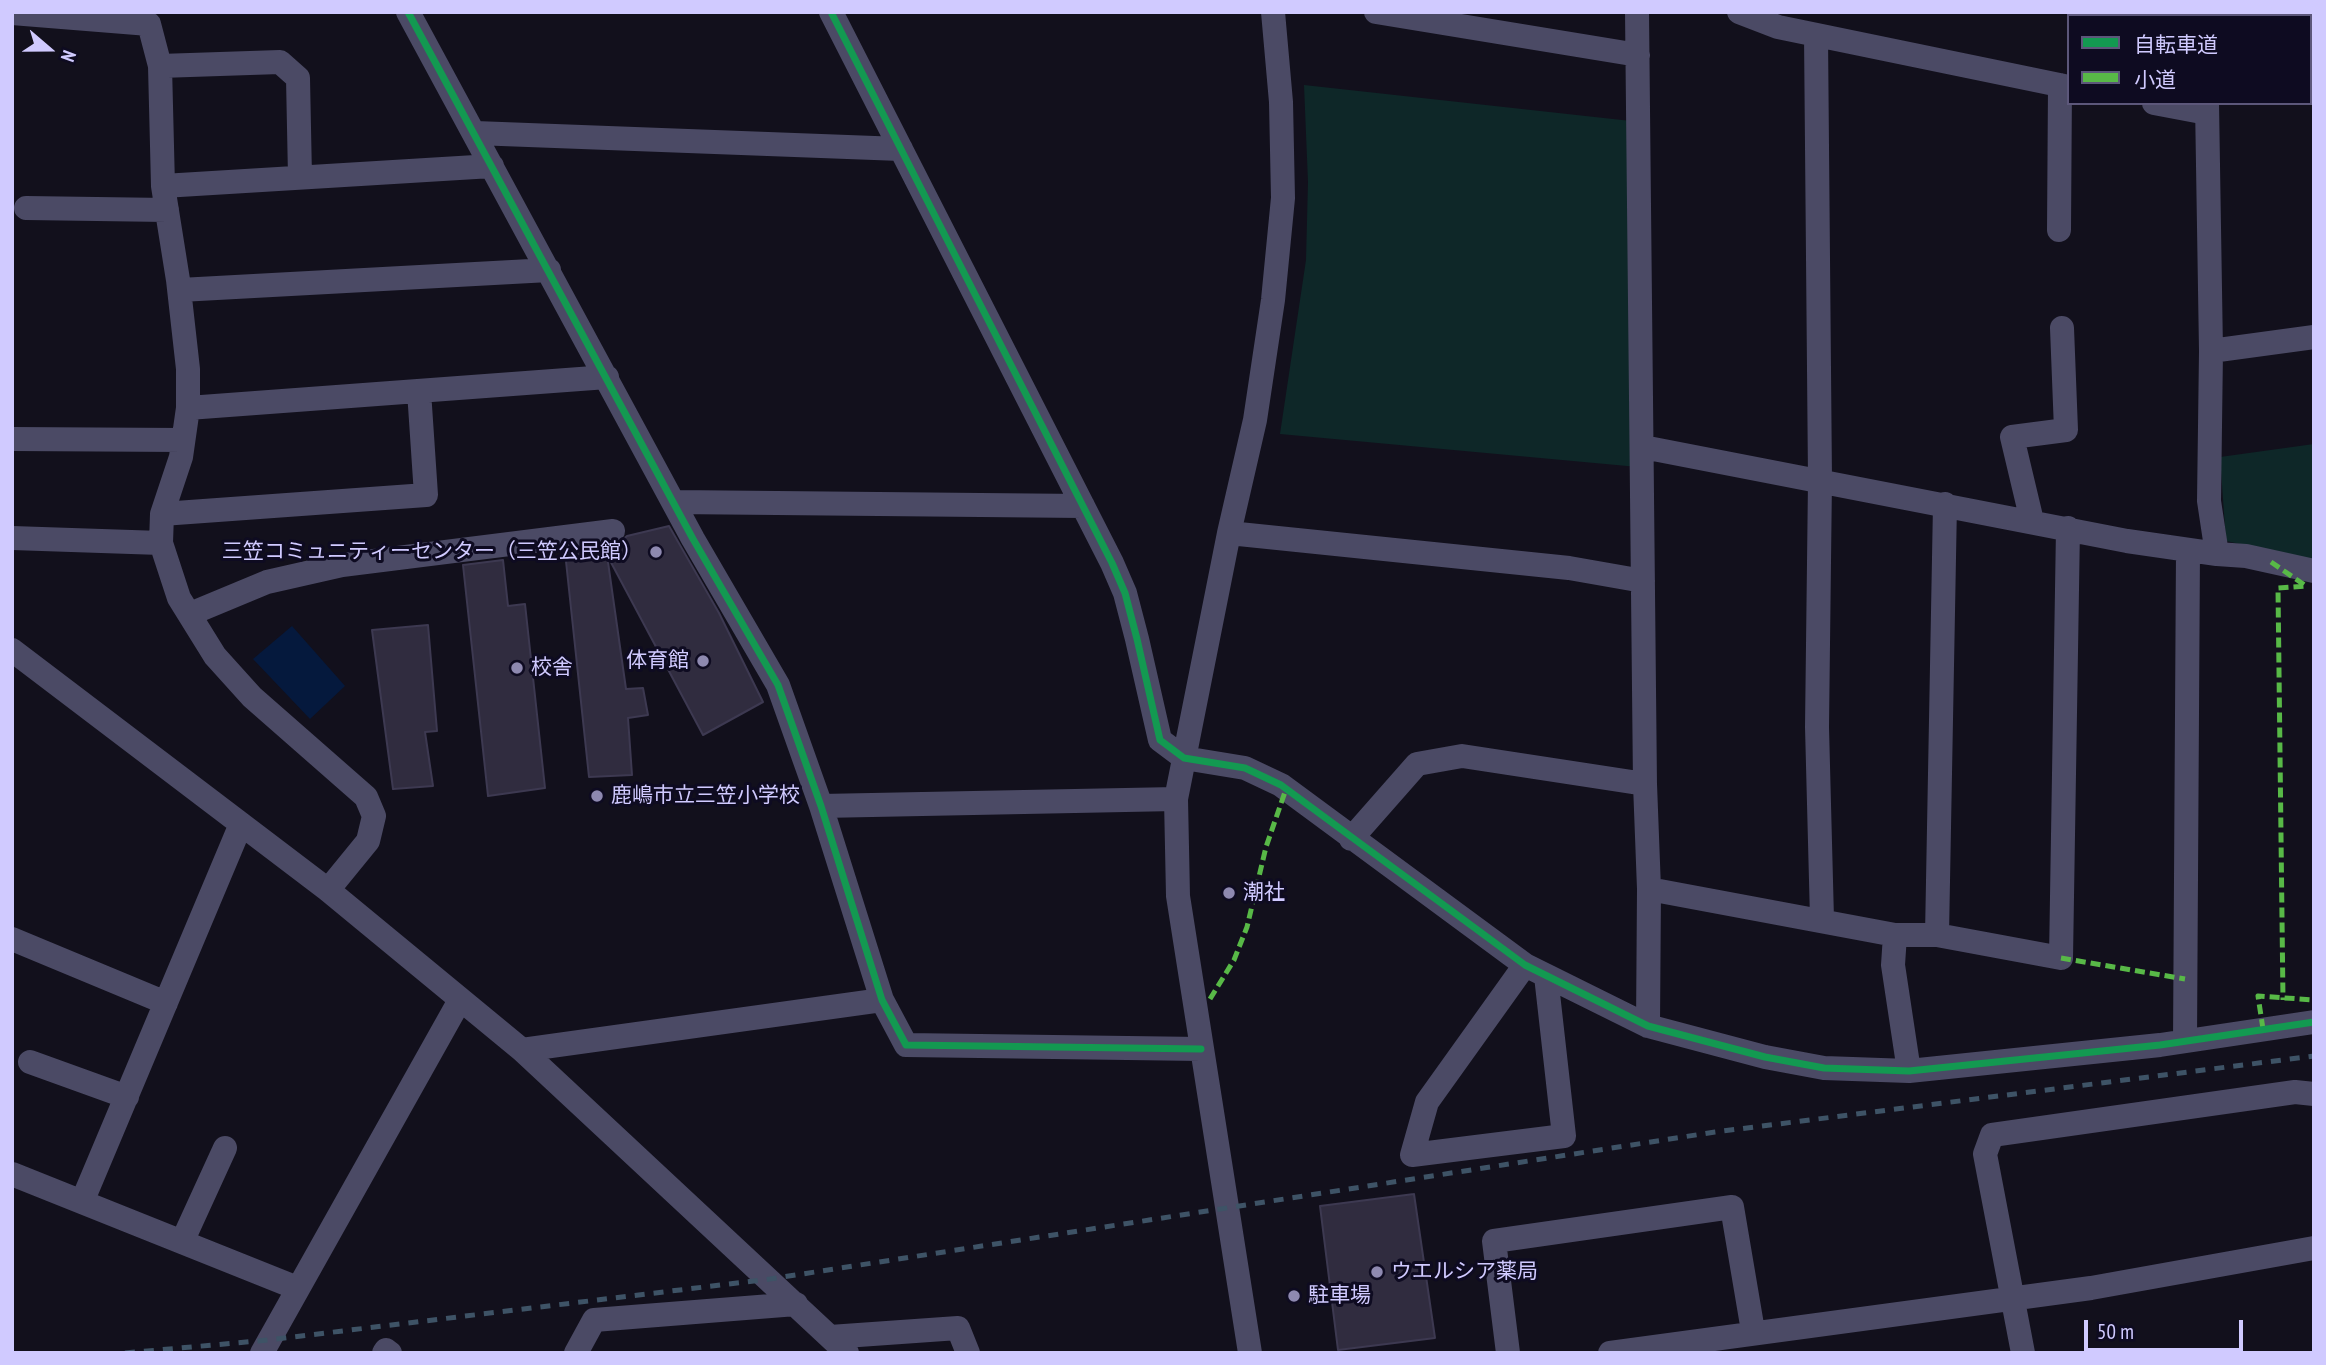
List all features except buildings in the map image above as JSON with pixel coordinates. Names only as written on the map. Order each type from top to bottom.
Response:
[{"type":"street","points":[[408,12],[674,502],[778,685],[821,806],[882,1000],[906,1045],[1201,1049]]},
{"type":"street","points":[[831,12],[1125,593],[1160,740],[1184,758],[1245,768],[1281,785],[1351,839],[1535,970],[1648,1026],[1765,1057],[1824,1068],[1909,1071],[1982,1066],[2314,1022]]},
{"type":"street","points":[[1250,1353],[1178,896],[1176,799],[1229,533],[1255,420],[1273,300],[1283,198],[1281,102],[1273,12]]},
{"type":"street","points":[[1376,12],[1638,55]]},
{"type":"street","points":[[1637,12],[1645,784],[1649,889],[1648,1026]]},
{"type":"street","points":[[1740,12],[1778,27],[2064,86],[2059,230]]},
{"type":"street","points":[[12,13],[79,15],[149,24],[160,66],[163,186],[180,290],[188,369],[188,408],[181,457],[162,514],[161,543],[179,598],[215,656],[252,697],[366,797],[374,816],[368,841],[328,890]]},
{"type":"street","points":[[1816,35],[1820,480],[1817,727],[1822,919]]},
{"type":"street","points":[[160,66],[280,62],[298,78],[300,177]]},
{"type":"street","points":[[2175,105],[2207,108],[2211,351],[2209,501],[2217,554]]},
{"type":"street","points":[[475,133],[901,149]]},
{"type":"street","points":[[163,186],[492,166]]},
{"type":"street","points":[[26,208],[167,210]]},
{"type":"street","points":[[180,290],[549,270]]},
{"type":"street","points":[[2032,521],[2012,437],[2066,430],[2063,328]]},
{"type":"street","points":[[2211,351],[2314,337]]},
{"type":"street","points":[[188,408],[607,377]]},
{"type":"street","points":[[162,514],[426,495],[419,391]]},
{"type":"street","points":[[12,439],[183,440]]},
{"type":"street","points":[[1643,447],[2127,541],[2246,556],[2314,571]]},
{"type":"street","points":[[674,502],[1083,506]]},
{"type":"street","points":[[1937,935],[1945,504]]},
{"type":"street","points":[[1649,889],[1822,919],[1895,935],[1937,935],[2061,958],[2068,528]]},
{"type":"street","points":[[190,614],[267,582],[342,565],[613,531]]},
{"type":"street","points":[[1229,533],[1569,568],[1643,581]]},
{"type":"street","points":[[12,538],[161,543]]},
{"type":"street","points":[[2185,1041],[2188,550]]},
{"type":"street","points":[[12,650],[328,890],[522,1050],[838,1345],[958,1328],[968,1353]]},
{"type":"street","points":[[1351,839],[1417,764],[1462,756],[1645,784]]},
{"type":"street","points":[[821,806],[1176,799]]},
{"type":"street","points":[[82,1202],[241,824]]},
{"type":"street","points":[[1895,935],[1893,965],[1909,1071]]},
{"type":"street","points":[[12,939],[166,1003]]},
{"type":"street","points":[[1535,970],[1564,1136],[1412,1155],[1427,1102],[1535,970]]},
{"type":"street","points":[[262,1353],[460,1000]]},
{"type":"street","points":[[522,1050],[671,1032],[882,1000]]},
{"type":"street","points":[[30,1062],[127,1097]]},
{"type":"street","points":[[2023,1353],[1984,1154],[1992,1135],[2295,1092],[2314,1094]]},
{"type":"street","points":[[182,1242],[226,1149]]},
{"type":"street","points":[[12,1174],[297,1288]]},
{"type":"street","points":[[1508,1353],[1494,1241],[1732,1207],[1752,1331]]},
{"type":"street","points":[[1610,1353],[1752,1331],[2091,1288],[2314,1248]]},
{"type":"street","points":[[576,1353],[594,1320],[796,1304]]},
{"type":"street","points":[[384,1353],[390,1353]]},
{"type":"green space","points":[[1304,85],[1631,121],[1638,467],[1280,434],[1306,260],[1308,182]]},
{"type":"green space","points":[[2314,444],[2314,560],[2226,541],[2220,457]]},
{"type":"water","points":[[292,626],[345,686],[310,719],[253,659]]},
{"type":"railway","points":[[125,1353],[268,1340],[770,1279],[1715,1132],[2314,1056]]},
{"type":"marked path","points":[[2271,562],[2306,586],[2278,588],[2283,1000]]},
{"type":"marked path","points":[[1210,999],[1234,960],[1247,927],[1266,847],[1286,789]]},
{"type":"marked path","points":[[2061,958],[2185,979]]},
{"type":"marked path","points":[[2263,1029],[2258,996],[2314,1000]]},
{"type":"cycle path","points":[[408,12],[693,539],[778,685],[821,806],[882,1000],[906,1045],[1201,1049]]},
{"type":"cycle path","points":[[831,12],[1112,563],[1125,593],[1160,740],[1184,758],[1245,768],[1281,785],[1525,965],[1648,1026],[1765,1057],[1824,1068],[1909,1071],[2160,1045],[2314,1022]]},
{"type":"place","name":"三笠コミュニティーセンター（三笠公民館）","points":[[656,552]]},
{"type":"place","name":"体育館","points":[[703,661]]},
{"type":"place","name":"校舎","points":[[517,668]]},
{"type":"place","name":"鹿嶋市立三笠小学校","points":[[597,796]]},
{"type":"place","name":"潮社","points":[[1229,893]]},
{"type":"place","name":"ウエルシア薬局","points":[[1377,1272]]},
{"type":"place","name":"駐車場","points":[[1294,1296]]}]
